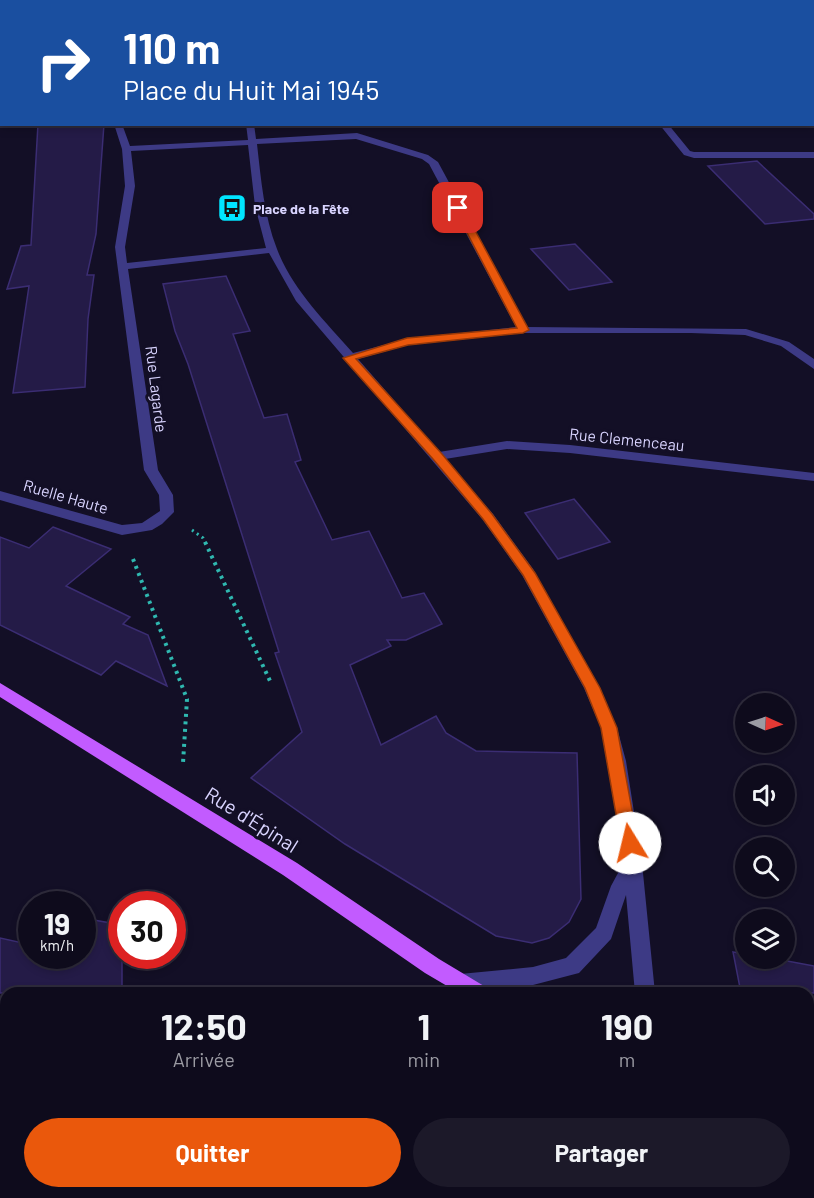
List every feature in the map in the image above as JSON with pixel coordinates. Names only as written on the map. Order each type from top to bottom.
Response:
[{"type":"main road","name":"Rue d'Épinal","points":[[0,689],[290,869],[467,987]]},
{"type":"street","name":"Rue Lagarde","points":[[119,126],[126,149],[130,186],[120,247],[125,266],[152,470],[166,495],[167,513]]},
{"type":"street","points":[[250,126],[260,206],[272,250],[300,299],[488,517],[528,573],[592,688],[609,728],[633,863],[644,987]]},
{"type":"street","points":[[665,126],[687,153],[694,155],[814,155]]},
{"type":"street","points":[[126,149],[357,136],[433,162],[523,330]]},
{"type":"street","points":[[125,266],[272,250]]},
{"type":"street","points":[[349,358],[407,342],[523,330],[746,332],[785,344],[814,365]]},
{"type":"street","name":"Rue Clemenceau","points":[[437,456],[507,445],[570,449],[814,477]]},
{"type":"street","name":"Ruelle Haute","points":[[0,495],[122,530]]},
{"type":"street","points":[[122,530],[136,531],[155,525],[167,513]]},
{"type":"street","points":[[474,987],[572,966],[604,933],[620,886],[633,863]]},
{"type":"path","points":[[167,513],[203,538],[271,683]]},
{"type":"path","points":[[122,530],[187,699],[180,801]]},
{"type":"building","points":[[38,126],[104,126],[96,234],[87,275],[94,275],[88,319],[85,387],[13,393],[29,286],[7,289],[21,246],[31,245]]},
{"type":"building","points":[[757,161],[814,214],[814,219],[765,224],[708,166]]},
{"type":"building","points":[[575,244],[612,282],[569,290],[531,249]]},
{"type":"building","points":[[226,276],[250,331],[233,334],[264,418],[287,414],[301,460],[295,462],[332,540],[369,531],[402,598],[424,593],[442,624],[406,640],[387,640],[391,646],[350,665],[381,745],[436,716],[446,733],[476,751],[577,753],[581,899],[569,922],[549,938],[532,943],[496,936],[345,844],[251,778],[302,732],[275,653],[279,652],[188,364],[175,331],[163,284]]},
{"type":"building","points":[[574,499],[610,542],[558,559],[525,513]]},
{"type":"building","points":[[53,527],[111,549],[66,586],[130,617],[123,624],[148,635],[167,686],[116,661],[101,675],[0,625],[0,537],[29,548]]},
{"type":"building","points":[[96,920],[108,923],[108,969],[122,969],[122,987],[0,987],[0,938],[18,942],[18,969],[96,969]]},
{"type":"building","points":[[795,962],[814,966],[814,987],[740,987],[736,969],[795,969]]},
{"type":"place","name":"Place de la Fête","points":[[232,208]]},
{"type":"route","points":[[458,208],[523,330],[407,342],[349,358],[488,517],[528,573],[592,688],[609,728],[617,761],[630,843]]}]
